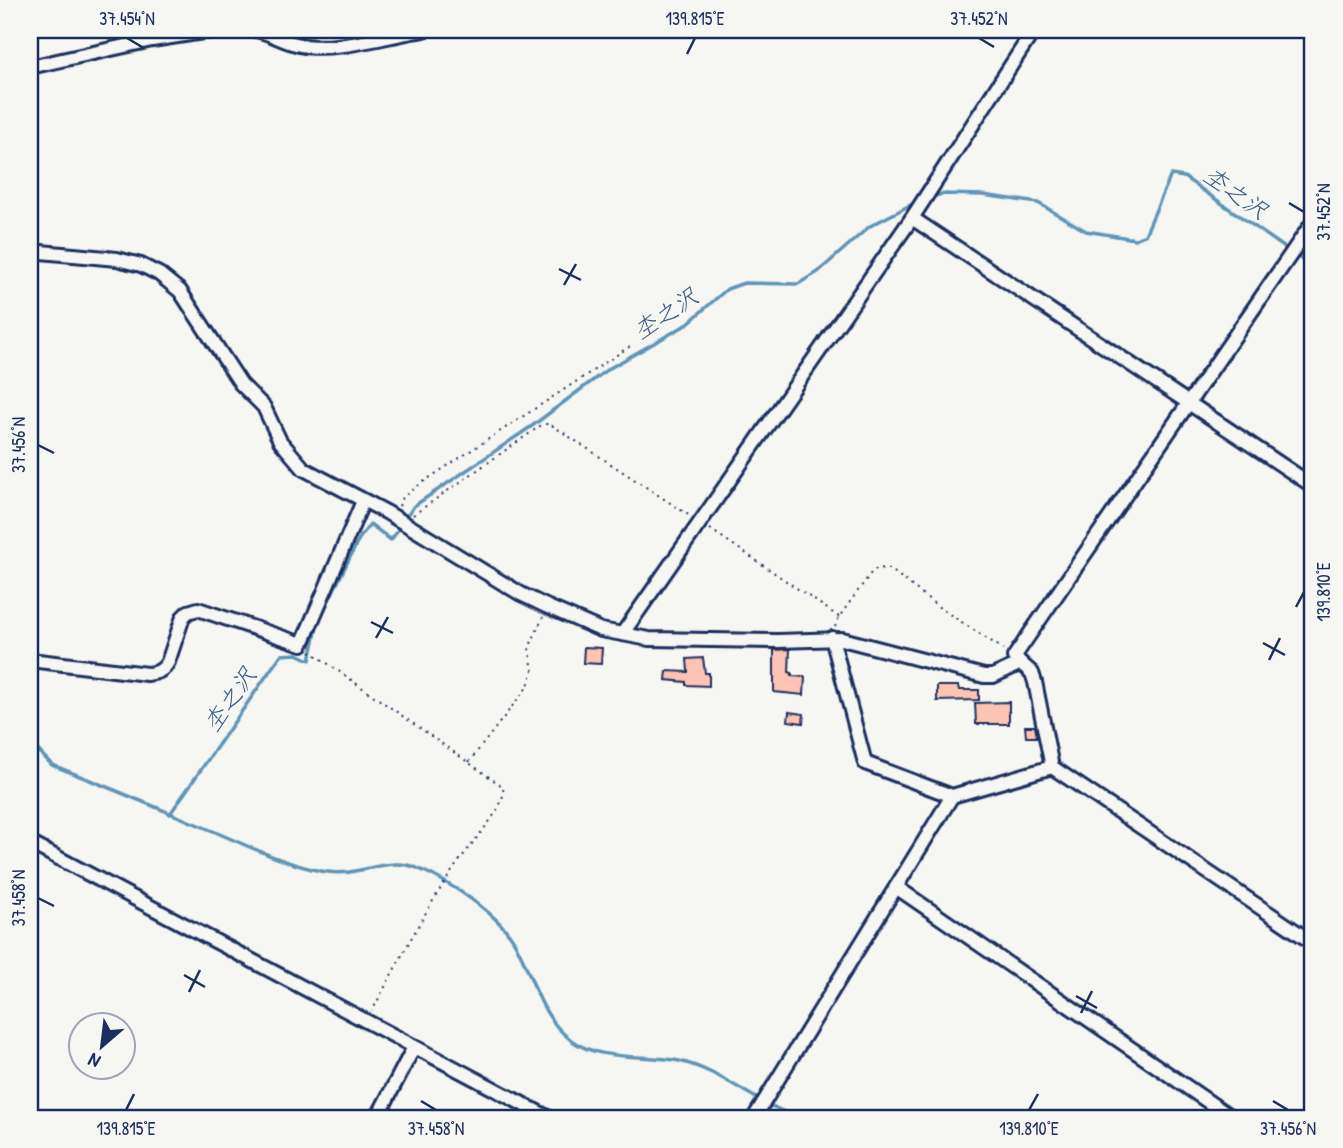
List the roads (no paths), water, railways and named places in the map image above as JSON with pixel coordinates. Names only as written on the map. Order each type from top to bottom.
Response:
[{"type":"street","points":[[30,67],[152,40],[216,30]]},
{"type":"street","points":[[255,30],[271,32],[296,44],[335,47],[424,30]]},
{"type":"street","points":[[623,633],[912,218],[1034,30]]},
{"type":"street","points":[[912,218],[1313,486]]},
{"type":"street","points":[[30,251],[117,259],[141,265],[172,284],[180,291],[241,384],[264,407],[280,441],[304,469],[391,515],[521,594],[548,607],[601,630],[649,639],[778,641],[832,638],[993,676],[1018,660],[1189,402],[1313,222]]},
{"type":"street","points":[[30,660],[156,673],[165,668],[168,662],[183,617],[198,609],[302,645],[363,501]]},
{"type":"street","points":[[832,638],[865,763],[952,796],[1052,767]]},
{"type":"street","points":[[1018,660],[1032,673],[1035,682],[1052,767],[1313,943]]},
{"type":"street","points":[[754,1118],[952,796]]},
{"type":"street","points":[[30,842],[549,1118]]},
{"type":"street","points":[[896,887],[1232,1118]]},
{"type":"street","points":[[376,1118],[414,1047]]},
{"type":"waterway","name":"杢之沢","points":[[932,197],[942,194],[983,195],[1038,203],[1086,231],[1135,239],[1145,235],[1171,175],[1184,177],[1288,250]]},
{"type":"waterway","name":"杢之沢","points":[[170,814],[281,655],[297,654],[310,660],[318,622],[359,539],[370,524],[391,540],[414,506],[532,426],[608,369],[686,325],[727,289],[744,283],[798,284],[818,272],[870,226],[918,201]]},
{"type":"waterway","name":"杢之沢","points":[[1295,255],[1313,267]]},
{"type":"waterway","points":[[30,742],[52,765],[287,862],[336,872],[388,864],[417,868],[458,890],[486,910],[508,933],[551,1020],[571,1040],[595,1052],[689,1064],[760,1100]]},
{"type":"waterway","points":[[767,1104],[798,1118]]}]
